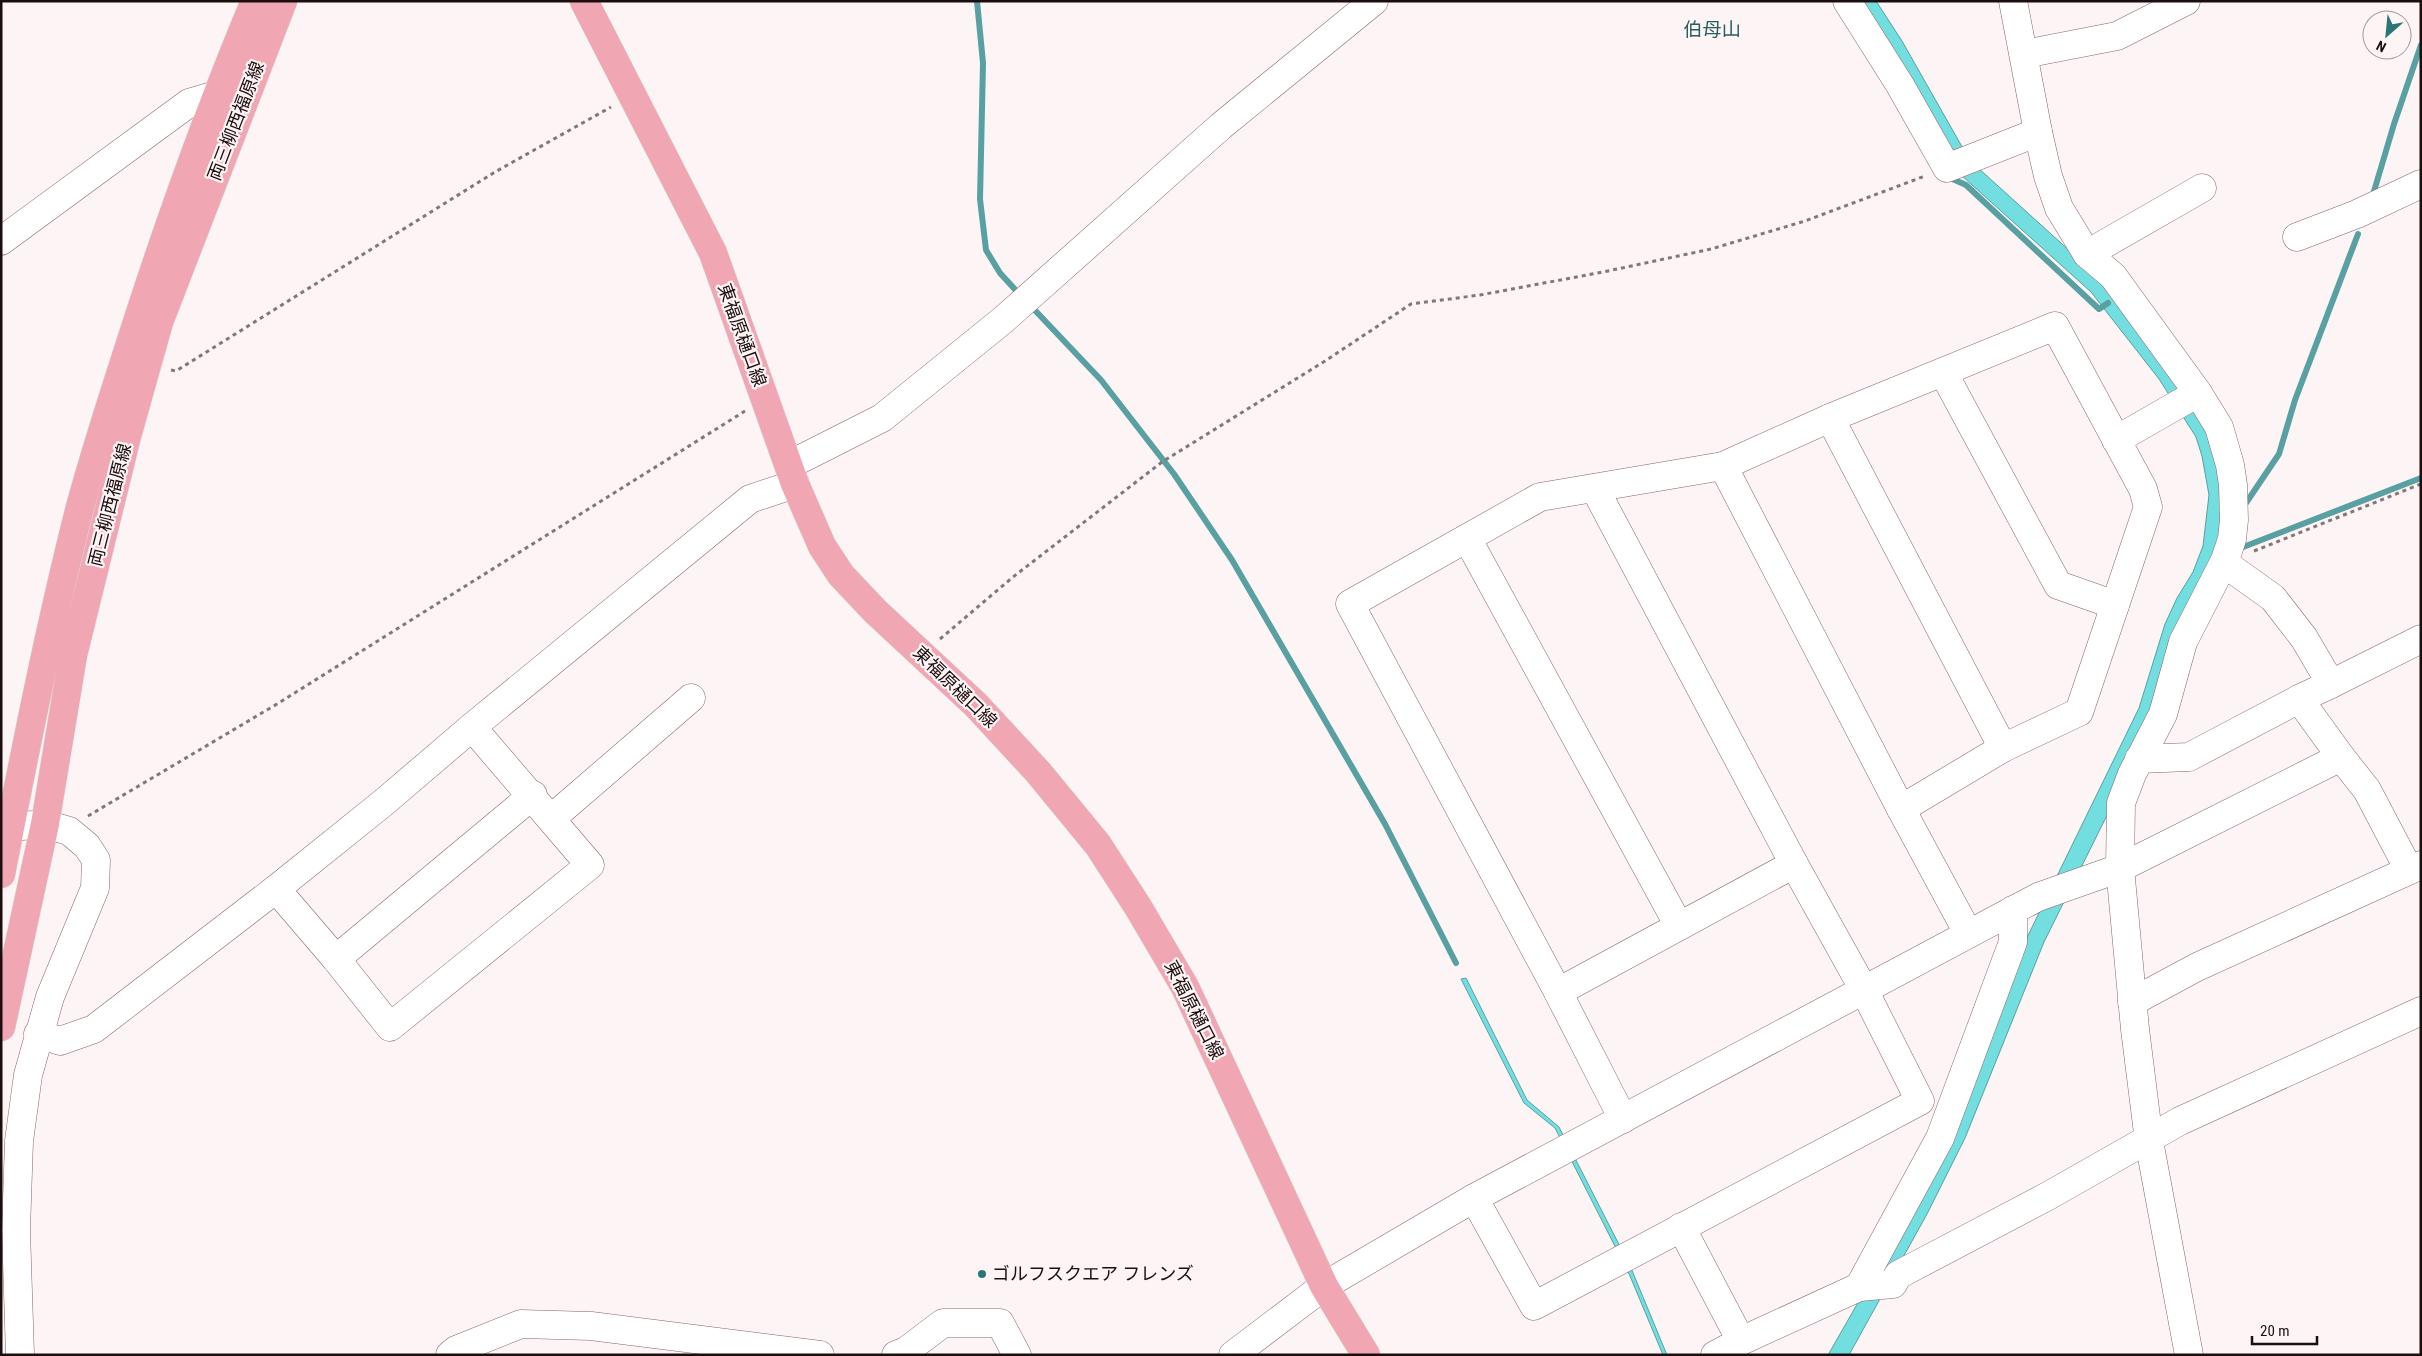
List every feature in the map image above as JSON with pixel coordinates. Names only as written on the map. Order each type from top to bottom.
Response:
[{"type":"main road","name":"両三柳西福原線","points":[[1,874],[48,644],[81,505],[120,375],[180,192],[216,95],[255,1]]},
{"type":"main road","name":"両三柳西福原線","points":[[1,1027],[56,828],[73,655],[147,365],[162,312],[283,1]]},
{"type":"main road","name":"東福原樋口線","points":[[584,1],[634,95],[713,253],[792,475],[822,546],[841,575],[875,611],[976,705],[1038,772],[1098,845],[1138,907],[1185,987],[1324,1286],[1366,1355]]},
{"type":"street","points":[[38,1034],[60,1041],[94,1029],[276,889],[383,803],[472,726],[750,499],[792,475],[882,418],[1003,320],[1222,126],[1374,1]]},
{"type":"street","points":[[1847,1],[1900,85],[1947,168],[2038,132]]},
{"type":"street","points":[[2013,1],[2038,132],[2048,176],[2059,208],[2087,254],[2113,276],[2198,393],[2219,427],[2230,465],[2234,520],[2232,539],[2224,561],[2183,642],[2163,714],[2139,760],[2121,803],[2120,868],[2132,1002],[2149,1140],[2189,1355]]},
{"type":"street","points":[[2024,54],[2116,36],[2186,1]]},
{"type":"street","points":[[1,241],[189,104],[216,95]]},
{"type":"street","points":[[2297,237],[2357,214],[2421,184]]},
{"type":"street","points":[[2087,254],[2202,188]]},
{"type":"street","points":[[1623,1119],[1558,992],[1350,604],[1540,497],[1724,466],[1830,418],[2055,326],[2143,489],[2148,507],[2079,712],[2003,748],[1901,809]]},
{"type":"street","points":[[1943,372],[2058,585],[2115,605]]},
{"type":"street","points":[[2116,440],[2198,393]]},
{"type":"street","points":[[1830,418],[2003,748]]},
{"type":"street","points":[[1724,466],[1901,809],[1968,933]]},
{"type":"street","points":[[1474,1198],[1534,1306],[1920,1101],[1864,990],[1794,864],[1595,489]]},
{"type":"street","points":[[1467,538],[1679,926]]},
{"type":"street","points":[[2224,561],[2273,598],[2304,638],[2331,684]]},
{"type":"street","points":[[2139,760],[2189,757],[2421,639]]},
{"type":"street","points":[[552,818],[690,698]]},
{"type":"street","points":[[2132,1002],[2197,967],[2415,867],[2367,790],[2300,699]]},
{"type":"street","points":[[276,889],[336,959],[390,1027],[590,865],[472,726]]},
{"type":"street","points":[[1233,1355],[1324,1286],[1474,1198],[2038,897],[2120,868],[2341,757]]},
{"type":"street","points":[[336,959],[532,795]]},
{"type":"street","points":[[10,827],[56,828],[87,846],[96,860],[95,888],[53,988],[38,1034],[28,1075],[19,1141],[16,1230],[20,1355]]},
{"type":"street","points":[[1558,992],[1794,864]]},
{"type":"street","points":[[1872,1286],[1940,1138],[2013,942],[2013,910]]},
{"type":"street","points":[[1715,1355],[1741,1341],[1872,1286],[1893,1284],[1898,1275],[2149,1140],[2188,1117],[2421,1010]]},
{"type":"street","points":[[1681,1227],[1741,1341]]},
{"type":"street","points":[[896,1355],[906,1351],[943,1323],[1000,1323],[1017,1355]]},
{"type":"street","points":[[450,1355],[456,1350],[521,1324],[591,1326],[820,1355]]},
{"type":"path","points":[[147,365],[176,371],[495,172],[634,95]]},
{"type":"path","points":[[922,654],[1013,577],[1162,462],[1325,361],[1411,304],[1480,295],[1711,249],[1805,221],[1947,168]]},
{"type":"path","points":[[56,828],[86,817],[277,704],[765,399]]},
{"type":"path","points":[[2224,561],[2256,551],[2421,484]]},
{"type":"water","points":[[1851,1],[1876,1],[1902,41],[1965,152],[1976,166],[2072,253],[2115,295],[2202,412],[2220,453],[2224,532],[2128,773],[2044,942],[1965,1138],[1927,1214],[1849,1355],[1828,1355],[1887,1252],[2017,958],[2139,708],[2165,624],[2177,598],[2193,572],[2203,546],[2209,495],[2202,456],[2196,437],[2159,379],[2091,292],[1961,175]]},
{"type":"water","points":[[1466,978],[1527,1100],[1559,1127],[1631,1268],[1667,1355],[1663,1355],[1630,1276],[1555,1128],[1524,1103],[1461,979]]},
{"type":"waterway","points":[[977,1],[983,63],[980,199],[986,250],[1000,273],[1020,295]]},
{"type":"waterway","points":[[2372,198],[2394,124],[2421,45]]},
{"type":"waterway","points":[[1948,177],[1966,185],[2099,309],[2108,303]]},
{"type":"waterway","points":[[2246,503],[2279,454],[2295,400],[2358,234]]},
{"type":"waterway","points":[[1029,304],[1101,380],[1174,474],[1232,560],[1385,824],[1456,963]]},
{"type":"waterway","points":[[2238,549],[2421,478]]},
{"type":"place","name":"ゴルフスクエア フレンズ","points":[[982,1274]]},
{"type":"district","name":"伯母山","points":[[1712,29]]}]
